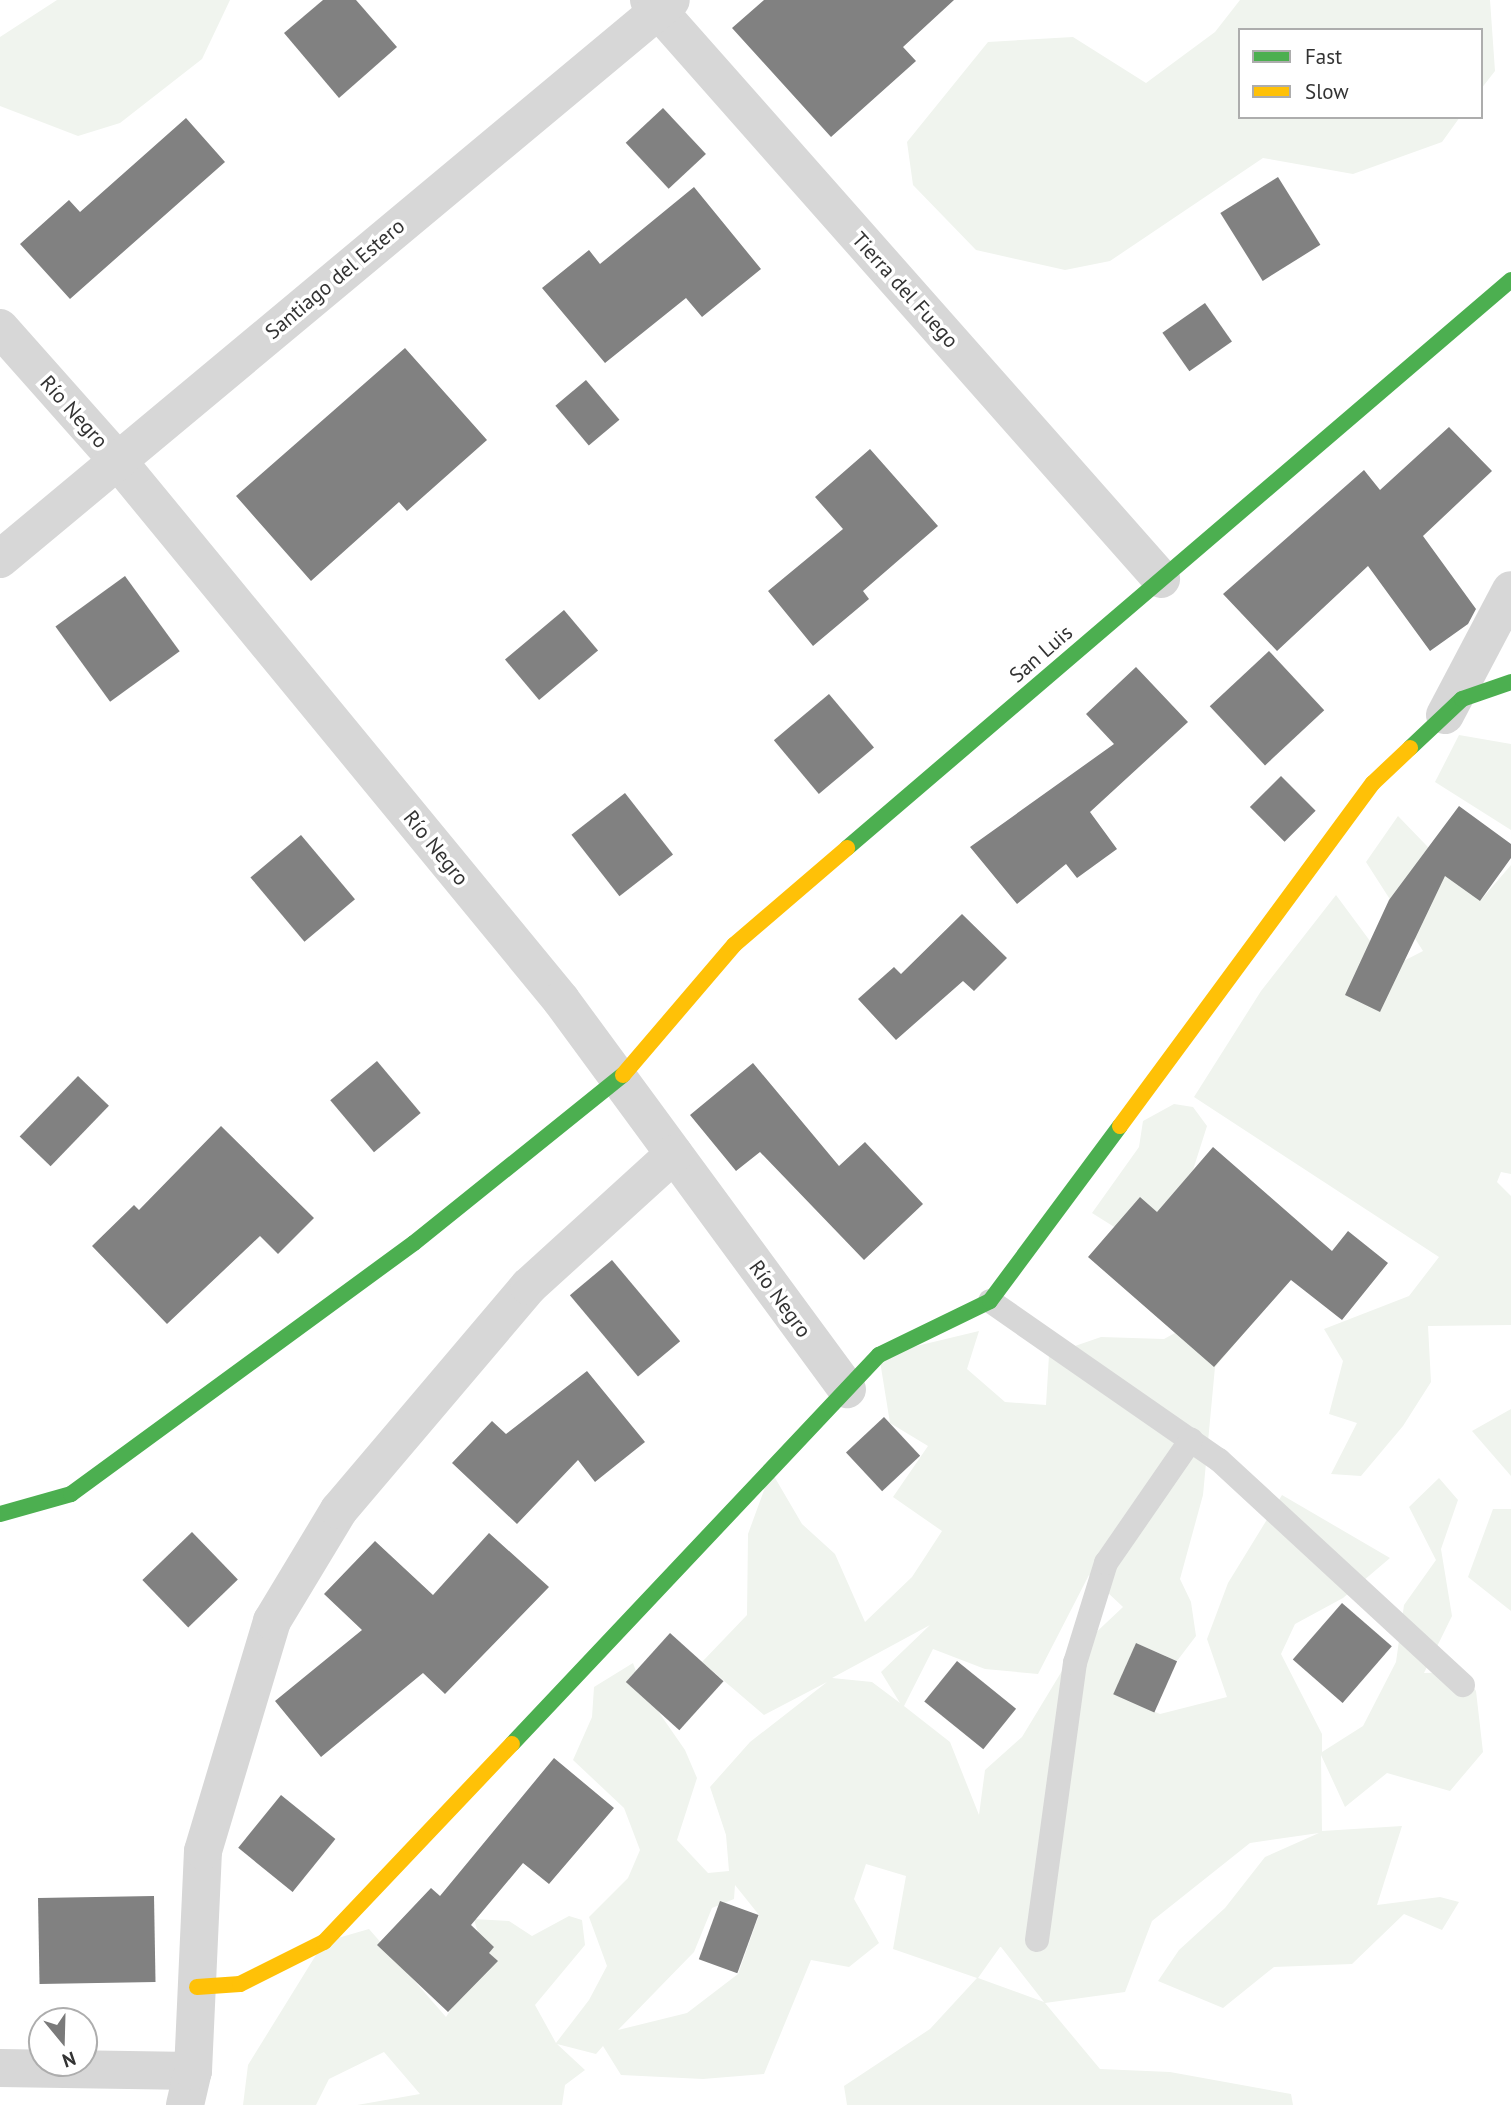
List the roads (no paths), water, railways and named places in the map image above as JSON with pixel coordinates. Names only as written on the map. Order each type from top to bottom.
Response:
[{"type":"street","name":"Santiago del Estero","points":[[0,559],[660,4]]},
{"type":"street","name":"Tierra del Fuego","points":[[660,4],[1161,579]]},
{"type":"street","name":"San Luis","points":[[0,1514],[72,1494],[414,1243],[619,1080],[734,945],[1511,280]]},
{"type":"street","name":"Río Negro","points":[[0,328],[117,460],[561,1000],[847,1389]]},
{"type":"street","points":[[1445,715],[1511,590]]},
{"type":"street","points":[[197,1987],[240,1984],[324,1942],[879,1355],[990,1301],[1373,783],[1462,699],[1511,682]]},
{"type":"street","points":[[0,2068],[188,2096],[197,1987],[203,1851],[272,1621],[339,1510],[529,1286],[674,1154]]},
{"type":"lane","points":[[990,1301],[1219,1460],[1463,1685]]},
{"type":"lane","points":[[1038,1940],[1075,1663],[1106,1563],[1191,1440]]}]
